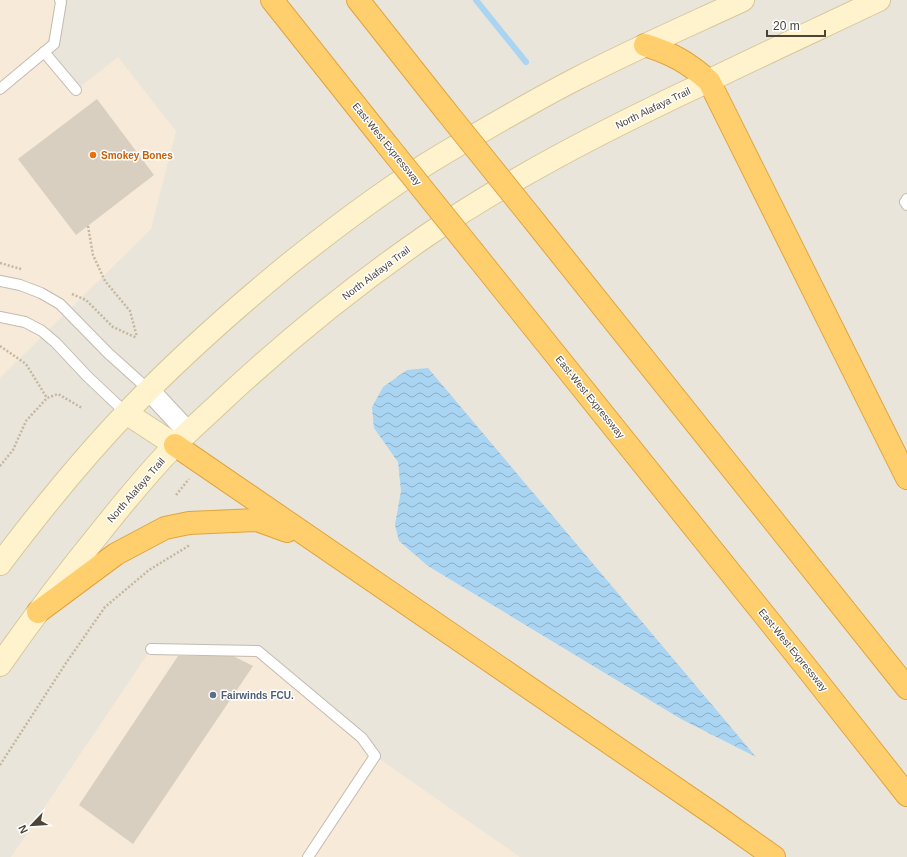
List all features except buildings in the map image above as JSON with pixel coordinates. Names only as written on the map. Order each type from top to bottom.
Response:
[{"type":"highway","name":"East-West Expressway","points":[[272,0],[801,660],[907,795]]},
{"type":"highway","points":[[358,0],[907,688]]},
{"type":"highway","points":[[645,45],[666,52],[690,65],[709,81],[907,478]]},
{"type":"highway","points":[[182,439],[323,545],[713,813],[774,857]]},
{"type":"highway","points":[[38,612],[116,554],[165,528],[189,523],[257,520],[323,545]]},
{"type":"main road","points":[[0,564],[23,533],[70,476],[126,413],[200,341],[260,288],[317,242],[382,194],[441,155],[511,114],[575,79],[743,0]]},
{"type":"main road","name":"North Alafaya Trail","points":[[0,665],[38,612],[125,502],[182,439],[247,377],[359,284],[427,235],[491,195],[564,153],[634,116],[709,81],[857,6],[879,0]]},
{"type":"main road","points":[[126,413],[182,439]]},
{"type":"street","points":[[149,390],[182,439]]},
{"type":"lane","points":[[0,89],[54,44],[61,2],[60,0]]},
{"type":"lane","points":[[44,52],[76,90]]},
{"type":"lane","points":[[907,199],[905,202],[907,205]]},
{"type":"lane","points":[[0,281],[41,293],[60,304],[108,353],[149,390]]},
{"type":"lane","points":[[0,317],[25,322],[42,331],[126,413]]},
{"type":"lane","points":[[151,648],[258,651],[362,738],[375,756],[308,857]]},
{"type":"path","points":[[88,226],[93,255],[105,281],[130,311],[137,338]]},
{"type":"path","points":[[0,346],[26,364],[47,398]]},
{"type":"path","points":[[0,466],[13,450],[26,421],[47,398],[58,394],[82,408]]},
{"type":"path","points":[[176,495],[192,475]]},
{"type":"path","points":[[0,765],[66,663],[105,607],[149,570],[190,545]]},
{"type":"shaded area","points":[[0,0],[907,0],[907,857],[0,857]]},
{"type":"shaded area","points":[[0,0],[60,0],[61,2],[44,52],[76,90],[118,57],[176,131],[151,229],[0,378]]},
{"type":"shaded area","points":[[151,649],[258,651],[375,756],[520,857],[11,857]]},
{"type":"water","points":[[428,368],[756,757],[681,719],[428,566],[399,541],[395,525],[401,491],[398,462],[374,428],[372,407],[383,387],[407,370]]},
{"type":"waterway","points":[[476,0],[526,62]]},
{"type":"place","name":"Smokey Bones","points":[[93,155]]},
{"type":"place","name":"Fairwinds FCU.","points":[[213,695]]}]
